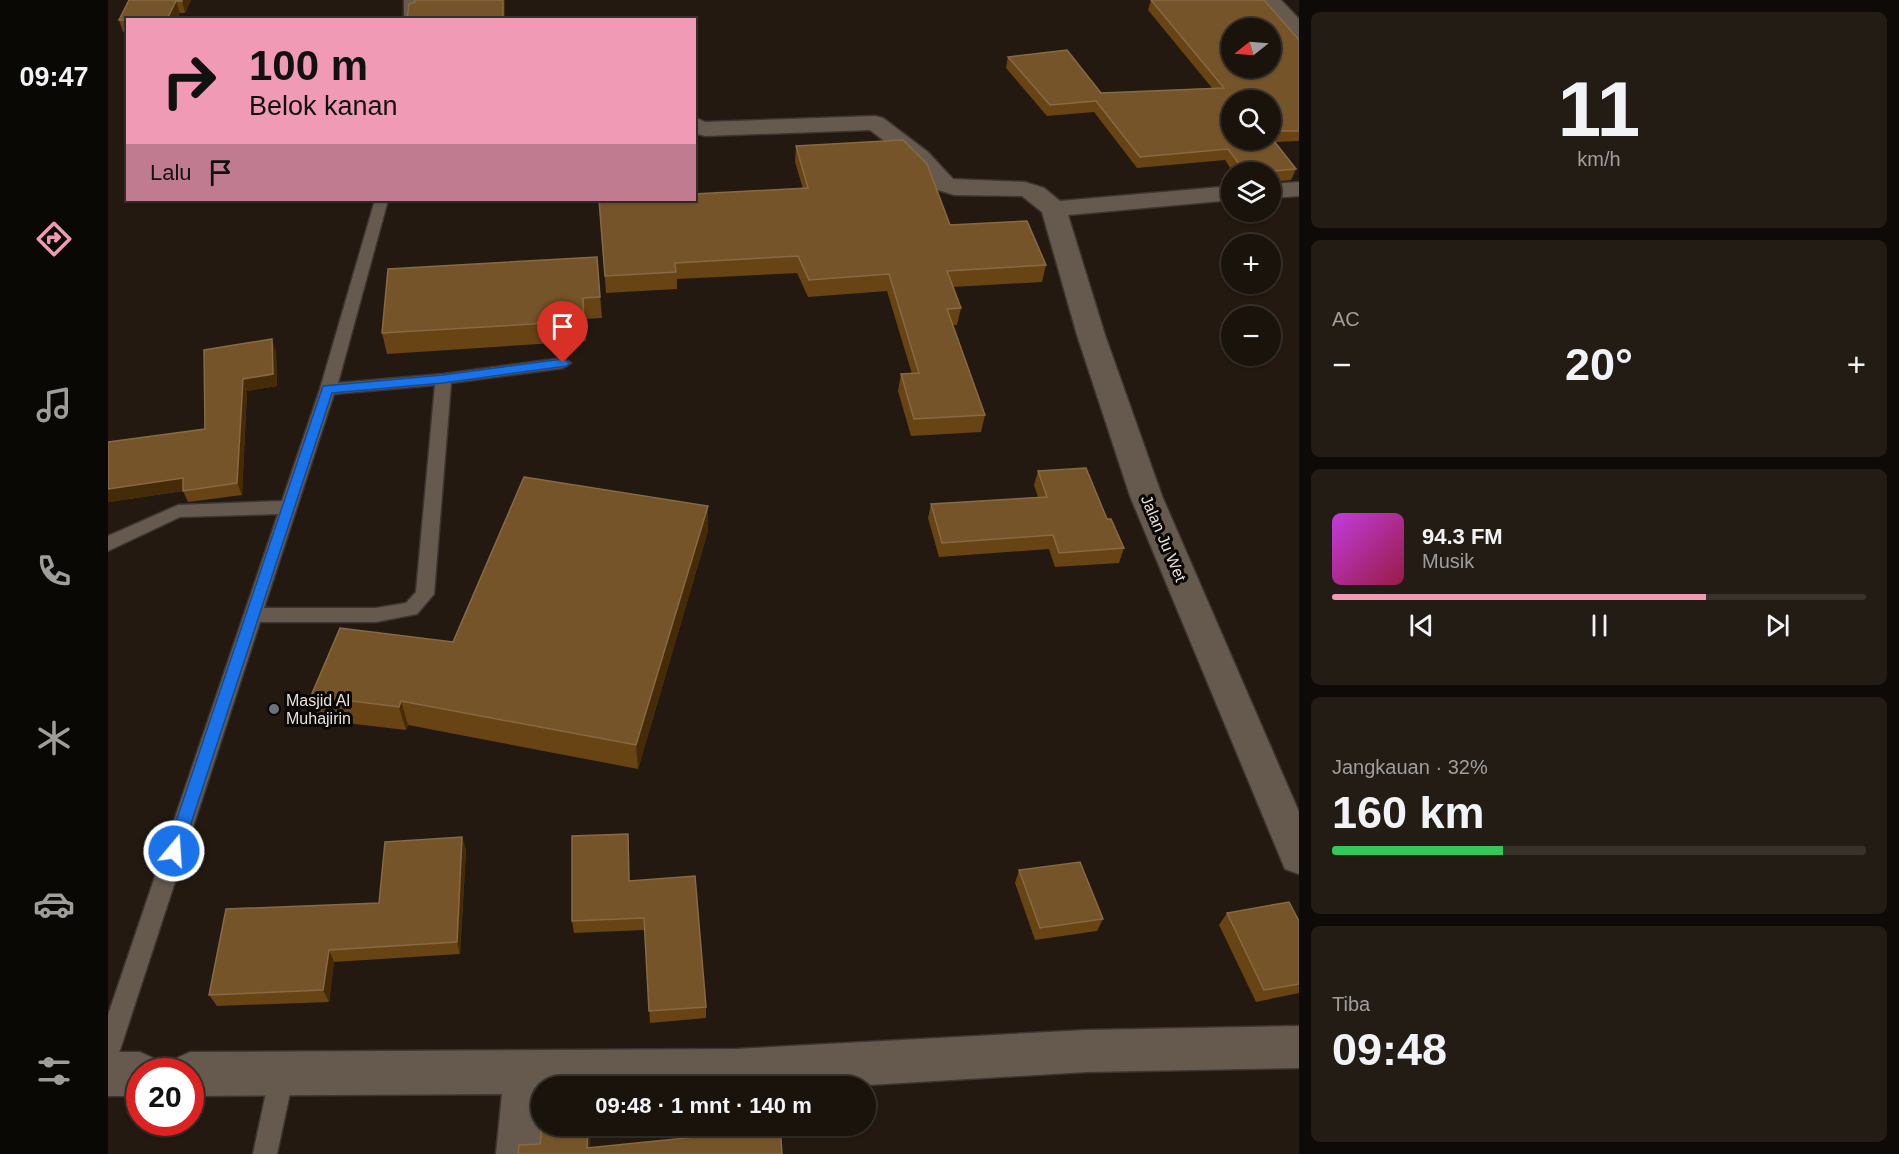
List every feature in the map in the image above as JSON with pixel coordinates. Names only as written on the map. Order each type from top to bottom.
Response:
[{"type":"street","points":[[1270,0],[1299,32]]},
{"type":"street","points":[[696,126],[705,129],[875,123],[920,157],[944,184],[954,188],[1025,189],[1035,193],[1054,208],[1221,194]]},
{"type":"street","points":[[1281,190],[1299,189]]},
{"type":"street","name":"Jalan Ju Wet","points":[[1054,208],[1091,335],[1146,496],[1299,857]]},
{"type":"street","points":[[204,1074],[736,1071],[1086,1051],[1299,1047]]},
{"type":"street","points":[[519,1154],[526,1072]]},
{"type":"street","points":[[108,1074],[126,1074]]},
{"type":"lane","points":[[410,0],[410,18]]},
{"type":"lane","points":[[108,1050],[328,389],[381,201]]},
{"type":"lane","points":[[328,389],[443,379],[563,363]]},
{"type":"lane","points":[[253,615],[376,615],[411,609],[425,594],[443,379]]},
{"type":"lane","points":[[108,544],[178,511],[288,507]]},
{"type":"lane","points":[[265,1154],[282,1074]]},
{"type":"building","points":[[129,0],[182,0],[176,1],[168,18],[119,20]]},
{"type":"building","points":[[415,0],[503,0],[503,18],[407,18],[409,4]]},
{"type":"building","points":[[1151,0],[1264,0],[1280,18],[1221,18],[1221,78],[1281,78],[1281,19],[1299,40],[1299,131],[1281,131],[1281,90],[1221,90],[1221,150],[1140,157],[1096,101],[1050,105],[1008,57],[1067,50],[1101,93],[1224,88]]},
{"type":"building","points":[[903,140],[927,164],[950,225],[1027,221],[1046,265],[947,271],[961,308],[947,309],[985,415],[914,419],[901,374],[919,373],[889,274],[809,280],[798,256],[675,263],[676,272],[605,276],[599,201],[696,201],[696,194],[808,188],[796,146]]},
{"type":"building","points":[[1229,150],[1281,150],[1296,169],[1281,170],[1281,162],[1238,162]]},
{"type":"building","points":[[597,257],[600,297],[583,298],[584,321],[382,333],[388,269]]},
{"type":"building","points":[[272,339],[273,374],[243,379],[237,483],[183,491],[183,478],[108,489],[108,442],[205,429],[204,350]]},
{"type":"building","points":[[1086,468],[1107,519],[1111,519],[1124,548],[1059,553],[1053,535],[942,543],[931,504],[1047,497],[1038,471]]},
{"type":"building","points":[[524,477],[708,506],[636,745],[401,701],[399,707],[311,696],[340,628],[453,642]]},
{"type":"building","points":[[628,834],[629,881],[695,876],[706,1007],[649,1011],[644,918],[572,921],[572,836]]},
{"type":"building","points":[[462,837],[457,942],[329,950],[323,990],[209,995],[226,909],[379,903],[385,842]]},
{"type":"building","points":[[1080,862],[1103,919],[1040,928],[1019,870]]},
{"type":"building","points":[[1289,902],[1299,921],[1299,984],[1264,990],[1227,913]]},
{"type":"building","points":[[541,1136],[588,1136],[587,1148],[705,1136],[781,1136],[782,1154],[518,1154],[519,1145],[540,1144]]},
{"type":"place","name":"Masjid Al Muhajirin","points":[[274,709]]},
{"type":"route","points":[[174,851],[328,389],[443,379],[563,363]]}]
